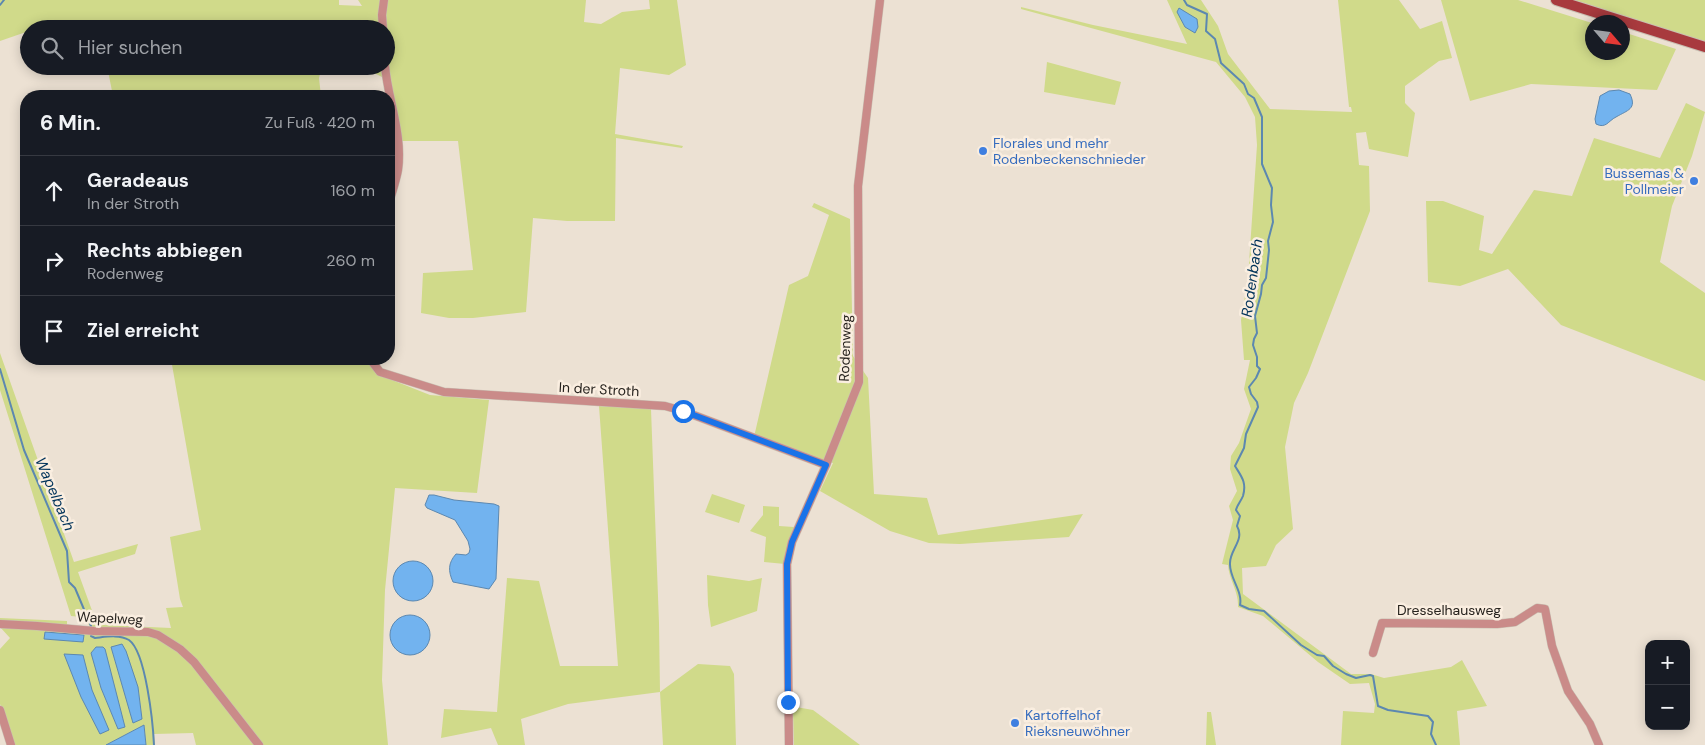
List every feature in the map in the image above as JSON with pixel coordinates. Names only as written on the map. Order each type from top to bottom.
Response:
[{"type":"main road","points":[[1556,0],[1705,47]]},
{"type":"street","points":[[382,20],[384,0]]},
{"type":"street","name":"Rodenweg","points":[[789,745],[787,564],[792,542],[826,465],[858,382],[858,186],[880,0]]},
{"type":"street","points":[[386,75],[389,90]]},
{"type":"street","points":[[395,126],[398,144],[398,169],[395,180]]},
{"type":"street","name":"In der Stroth","points":[[375,365],[380,372],[444,392],[665,406],[826,465]]},
{"type":"street","name":"Dresselhausweg","points":[[1373,653],[1382,623],[1497,624],[1515,622],[1537,608],[1544,609],[1552,646],[1568,691],[1590,724],[1599,745]]},
{"type":"street","name":"Wapelweg","points":[[0,624],[94,631],[148,632],[158,635],[194,662],[259,745]]},
{"type":"street","points":[[0,710],[11,745]]},
{"type":"green space","points":[[0,0],[339,0],[339,5],[362,6],[358,0],[586,0],[584,22],[601,24],[622,12],[650,9],[649,0],[677,0],[686,65],[669,75],[620,68],[615,134],[683,146],[682,148],[616,138],[615,221],[567,221],[533,218],[526,312],[473,318],[449,318],[421,313],[423,273],[473,270],[458,141],[400,141],[395,116],[395,90],[390,90],[388,80],[378,75],[395,75],[395,20],[20,20],[20,34],[0,41]]},
{"type":"green space","points":[[1167,0],[1201,0],[1218,26],[1228,54],[1270,109],[1352,112],[1351,107],[1349,107],[1338,0],[1399,0],[1420,29],[1442,21],[1452,58],[1439,61],[1405,86],[1405,103],[1415,113],[1408,157],[1369,149],[1366,132],[1356,133],[1359,165],[1369,166],[1370,211],[1308,373],[1294,403],[1285,447],[1293,529],[1276,545],[1266,566],[1242,568],[1243,594],[1351,674],[1371,674],[1384,678],[1451,667],[1462,660],[1487,706],[1457,711],[1460,745],[1341,745],[1343,711],[1374,713],[1375,704],[1369,683],[1350,684],[1318,662],[1263,616],[1238,607],[1237,596],[1228,565],[1222,564],[1233,520],[1229,506],[1237,491],[1230,469],[1231,456],[1239,443],[1251,409],[1244,389],[1250,360],[1244,360],[1241,320],[1248,278],[1257,145],[1255,117],[1245,97],[1216,62],[1021,9],[1021,7],[1093,25],[1187,44]]},
{"type":"green space","points":[[1441,0],[1518,0],[1585,21],[1585,60],[1630,60],[1630,34],[1676,49],[1657,90],[1531,84],[1470,101]]},
{"type":"green space","points":[[1573,0],[1705,0],[1705,42],[1630,18],[1630,15],[1621,15]]},
{"type":"green space","points":[[1047,62],[1121,82],[1115,105],[1044,92]]},
{"type":"green space","points":[[109,75],[320,75],[320,90],[112,90]]},
{"type":"green space","points":[[1686,103],[1705,112],[1692,156],[1672,206],[1660,262],[1705,293],[1705,381],[1561,325],[1508,269],[1460,286],[1428,282],[1426,201],[1443,201],[1484,216],[1479,250],[1492,254],[1534,190],[1572,196],[1594,138],[1660,158]]},
{"type":"green space","points":[[814,203],[850,219],[853,356],[868,378],[874,494],[927,498],[938,535],[1083,514],[1069,537],[960,544],[929,543],[890,531],[820,491],[833,463],[754,437],[789,285],[808,276],[829,215],[812,207]]},
{"type":"green space","points":[[0,353],[74,562],[138,544],[135,554],[78,572],[94,616],[104,625],[171,628],[166,608],[183,607],[170,537],[201,530],[172,365],[371,365],[377,374],[430,395],[489,400],[477,493],[395,488],[385,590],[382,680],[388,745],[196,745],[193,733],[154,734],[155,745],[146,745],[144,725],[106,745],[13,745],[0,704],[0,649],[10,638],[0,627],[84,634],[100,629],[90,626],[82,617],[71,616],[0,390]],"holes":[[[103,647],[125,727],[118,729],[101,688]],[[111,647],[138,687],[142,719],[133,722]]]},
{"type":"green space","points":[[599,406],[651,409],[660,692],[568,704],[521,719],[525,745],[498,745],[491,728],[441,738],[444,709],[497,712],[507,578],[539,581],[560,666],[618,666]]},
{"type":"green space","points":[[712,494],[745,505],[739,523],[705,512]]},
{"type":"green space","points":[[763,506],[779,507],[779,526],[794,527],[788,543],[785,564],[764,562],[766,537],[750,531],[763,515]]},
{"type":"green space","points":[[707,575],[749,581],[762,578],[757,611],[711,627]]},
{"type":"green space","points":[[0,618],[67,621],[67,625],[0,621]]},
{"type":"green space","points":[[698,664],[730,666],[734,674],[736,745],[663,745],[660,692]]},
{"type":"green space","points":[[796,707],[813,710],[860,745],[794,745],[793,711]]},
{"type":"green space","points":[[1207,712],[1211,712],[1216,745],[1206,745]]},
{"type":"water","points":[[1179,8],[1197,19],[1198,27],[1195,33],[1185,27],[1177,12]]},
{"type":"water","points":[[1619,90],[1630,94],[1632,106],[1628,111],[1605,125],[1596,124],[1595,119],[1600,96],[1609,91]]},
{"type":"water","points":[[429,495],[499,506],[496,579],[489,589],[453,582],[450,574],[450,564],[456,554],[466,555],[469,553],[468,541],[455,520],[427,508],[425,505]]},
{"type":"water","points":[[417,561],[424,564],[430,570],[433,581],[432,589],[424,598],[417,601],[409,601],[402,598],[394,589],[393,577],[396,570],[405,562]]},
{"type":"water","points":[[414,615],[421,618],[427,624],[430,635],[429,643],[421,652],[414,655],[406,655],[399,652],[391,643],[390,631],[393,624],[402,616]]},
{"type":"water","points":[[45,632],[84,635],[83,642],[44,639]]},
{"type":"water","points":[[122,644],[138,687],[142,719],[133,723],[111,647]]},
{"type":"water","points":[[96,647],[103,647],[105,649],[125,727],[118,729],[101,688],[91,653]]},
{"type":"water","points":[[64,654],[83,655],[92,690],[109,730],[100,734],[81,697]]},
{"type":"water","points":[[144,725],[146,745],[106,745]]},
{"type":"waterway","name":"Wapelbach","points":[[0,5],[4,0]]},
{"type":"waterway","name":"Rodenbach","points":[[1184,0],[1187,5],[1207,14],[1206,31],[1215,39],[1221,63],[1244,84],[1248,94],[1254,98],[1262,117],[1262,164],[1272,188],[1273,222],[1268,241],[1266,278],[1262,285],[1255,316],[1257,333],[1253,345],[1257,357],[1257,366],[1260,369],[1249,387],[1258,407],[1246,434],[1244,448],[1235,466],[1243,480],[1244,487],[1243,496],[1236,510],[1240,516],[1237,526],[1239,536],[1232,553],[1230,569],[1240,595],[1240,605],[1249,609],[1264,611],[1301,645],[1317,655],[1324,656],[1333,666],[1346,674],[1356,678],[1373,676],[1378,706],[1388,710],[1428,716],[1433,722],[1431,734],[1436,745]]},
{"type":"waterway","name":"Wapelbach","points":[[0,369],[24,450],[67,551],[69,582],[75,588],[91,626]]},
{"type":"waterway","name":"Wapelbach","points":[[91,636],[95,638],[121,637],[129,640],[135,647],[148,689],[154,745]]},
{"type":"place","name":"Florales und mehr Rodenbeckenschnieder","points":[[983,151]]},
{"type":"place","name":"Bussemas & Pollmeier","points":[[1694,181]]},
{"type":"place","name":"Kartoffelhof Rieksneuwöhner","points":[[1015,723]]},
{"type":"route","points":[[683,411],[826,465],[792,542],[787,564],[788,702]]}]
